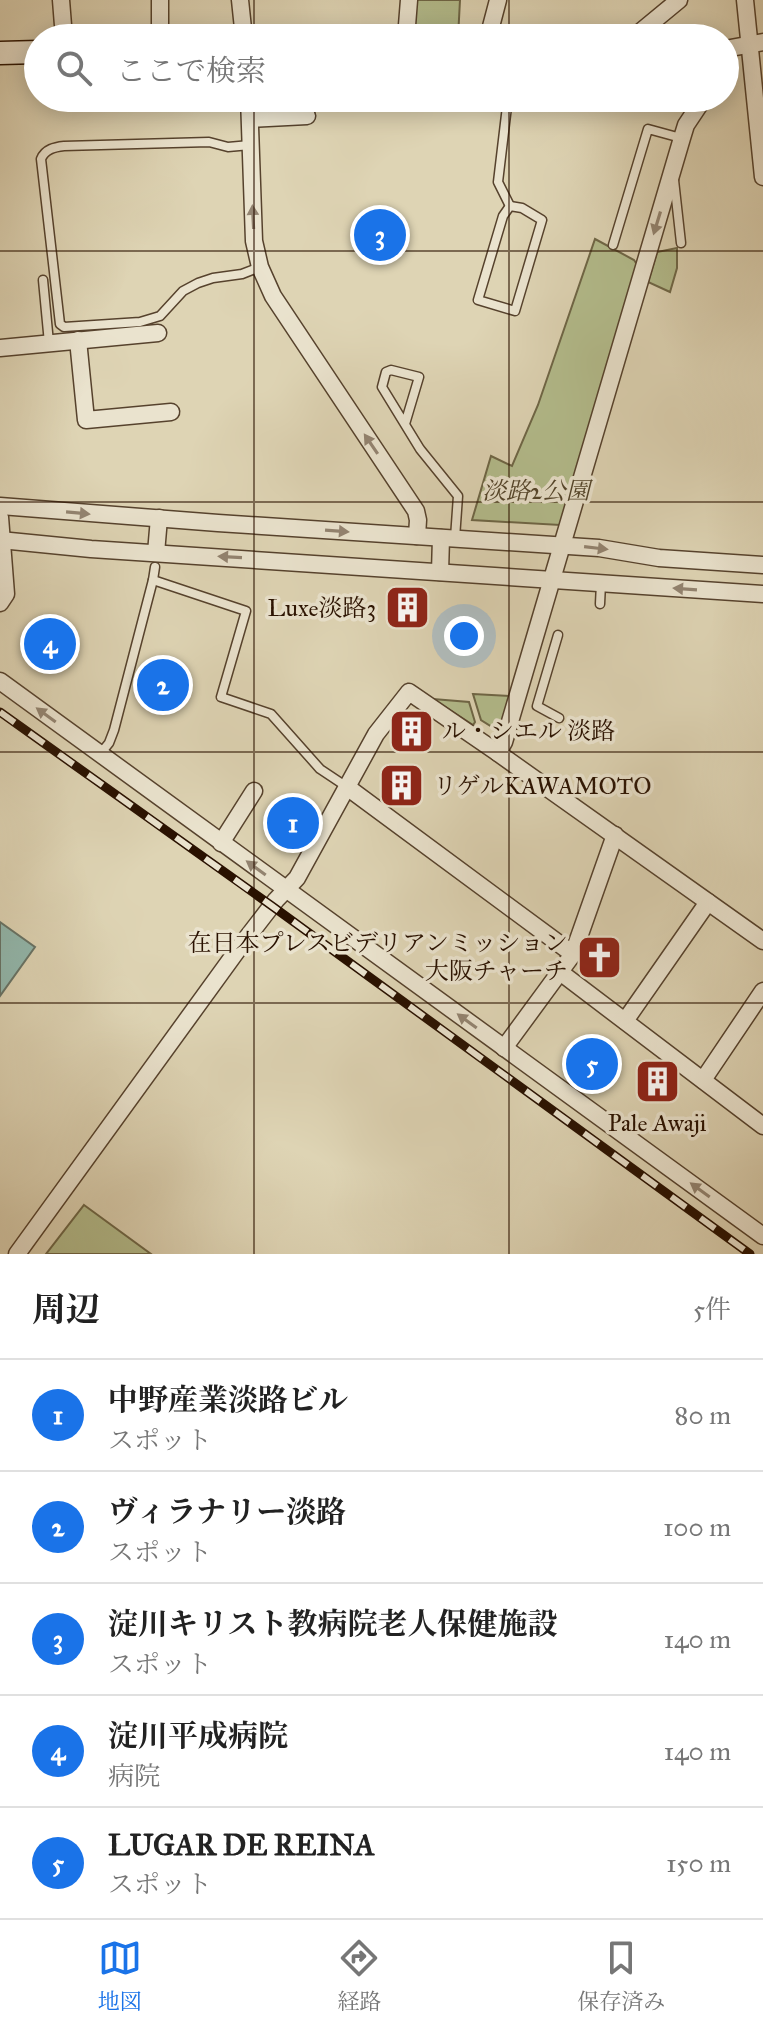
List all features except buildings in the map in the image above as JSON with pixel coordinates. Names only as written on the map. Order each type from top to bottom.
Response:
[{"type":"street","points":[[61,0],[63,24]]},
{"type":"street","points":[[160,0],[160,24]]},
{"type":"street","points":[[240,0],[243,24]]},
{"type":"street","points":[[407,24],[409,0]]},
{"type":"street","points":[[492,24],[498,0]]},
{"type":"street","points":[[650,24],[679,0]]},
{"type":"street","points":[[745,0],[743,46],[763,177]]},
{"type":"street","points":[[0,53],[24,52]]},
{"type":"street","points":[[250,112],[254,241],[260,267],[273,296],[416,511],[417,536]]},
{"type":"street","points":[[498,753],[504,742],[682,138],[695,112]]},
{"type":"street","points":[[251,119],[307,116]]},
{"type":"street","points":[[0,348],[158,333]]},
{"type":"street","points":[[78,340],[86,420],[171,412]]},
{"type":"street","points":[[0,506],[562,545],[659,558],[763,565]]},
{"type":"street","points":[[0,517],[6,594],[0,603]]},
{"type":"street","points":[[155,560],[159,518]]},
{"type":"street","points":[[440,572],[448,538]]},
{"type":"street","points":[[1,540],[155,560],[440,572],[763,594]]},
{"type":"street","points":[[0,681],[763,1236]]},
{"type":"street","points":[[17,1254],[239,948],[297,878],[376,734],[409,692],[763,941]]},
{"type":"street","points":[[347,787],[573,954]]},
{"type":"street","points":[[221,843],[254,791]]},
{"type":"street","points":[[504,1048],[573,954],[615,835]]},
{"type":"street","points":[[625,1021],[708,902]]},
{"type":"street","points":[[560,972],[763,1126]]},
{"type":"street","points":[[703,1080],[763,991]]},
{"type":"lane","points":[[506,112],[498,182],[510,206]]},
{"type":"lane","points":[[613,245],[648,129],[682,138]]},
{"type":"lane","points":[[252,145],[228,147],[209,142],[64,146],[49,150],[41,159],[60,324],[64,327],[140,322],[160,316],[183,291],[198,283],[260,267]]},
{"type":"lane","points":[[673,169],[681,243]]},
{"type":"lane","points":[[510,206],[522,208],[542,220],[515,311],[478,300],[503,216],[510,206]]},
{"type":"lane","points":[[43,280],[49,343]]},
{"type":"lane","points":[[405,424],[419,377],[391,370],[386,372],[382,387],[420,449],[458,496],[448,538]]},
{"type":"lane","points":[[100,754],[114,730],[153,580],[155,560]]},
{"type":"lane","points":[[153,580],[246,611],[221,697],[271,714],[320,769],[347,787]]},
{"type":"lane","points":[[600,604],[601,583]]},
{"type":"lane","points":[[558,635],[537,706],[559,718]]},
{"type":"green space","points":[[413,0],[460,0],[459,24],[412,24]]},
{"type":"green space","name":"淡路2公園","points":[[595,239],[634,260],[638,266],[560,525],[472,520],[491,456],[512,466],[538,405]]},
{"type":"green space","points":[[677,248],[677,268],[670,292],[648,282],[657,252]]},
{"type":"green space","points":[[473,694],[510,696],[500,732],[481,720]]},
{"type":"green space","points":[[433,699],[469,702],[475,722],[473,725]]},
{"type":"green space","points":[[84,1205],[151,1254],[46,1254]]},
{"type":"water","points":[[0,922],[35,947],[0,996]]},
{"type":"railway","points":[[0,712],[750,1254]]},
{"type":"place","name":"淀川キリスト教病院老人保健施設","points":[[380,235]]},
{"type":"place","name":"Luxe淡路3","points":[[407,608]]},
{"type":"place","name":"淀川平成病院","points":[[50,644]]},
{"type":"place","name":"ヴィラナリー淡路","points":[[163,685]]},
{"type":"place","name":"ル・シエル 淡路","points":[[411,731]]},
{"type":"place","name":"リゲルKAWAMOTO","points":[[402,786]]},
{"type":"place","name":"中野産業淡路ビル","points":[[293,823]]},
{"type":"place","name":"在日本プレスビデリアンミッション 大阪チャーチ","points":[[599,957]]},
{"type":"place","name":"LUGAR DE REINA","points":[[592,1064]]},
{"type":"place","name":"Pale Awaji","points":[[657,1081]]}]
